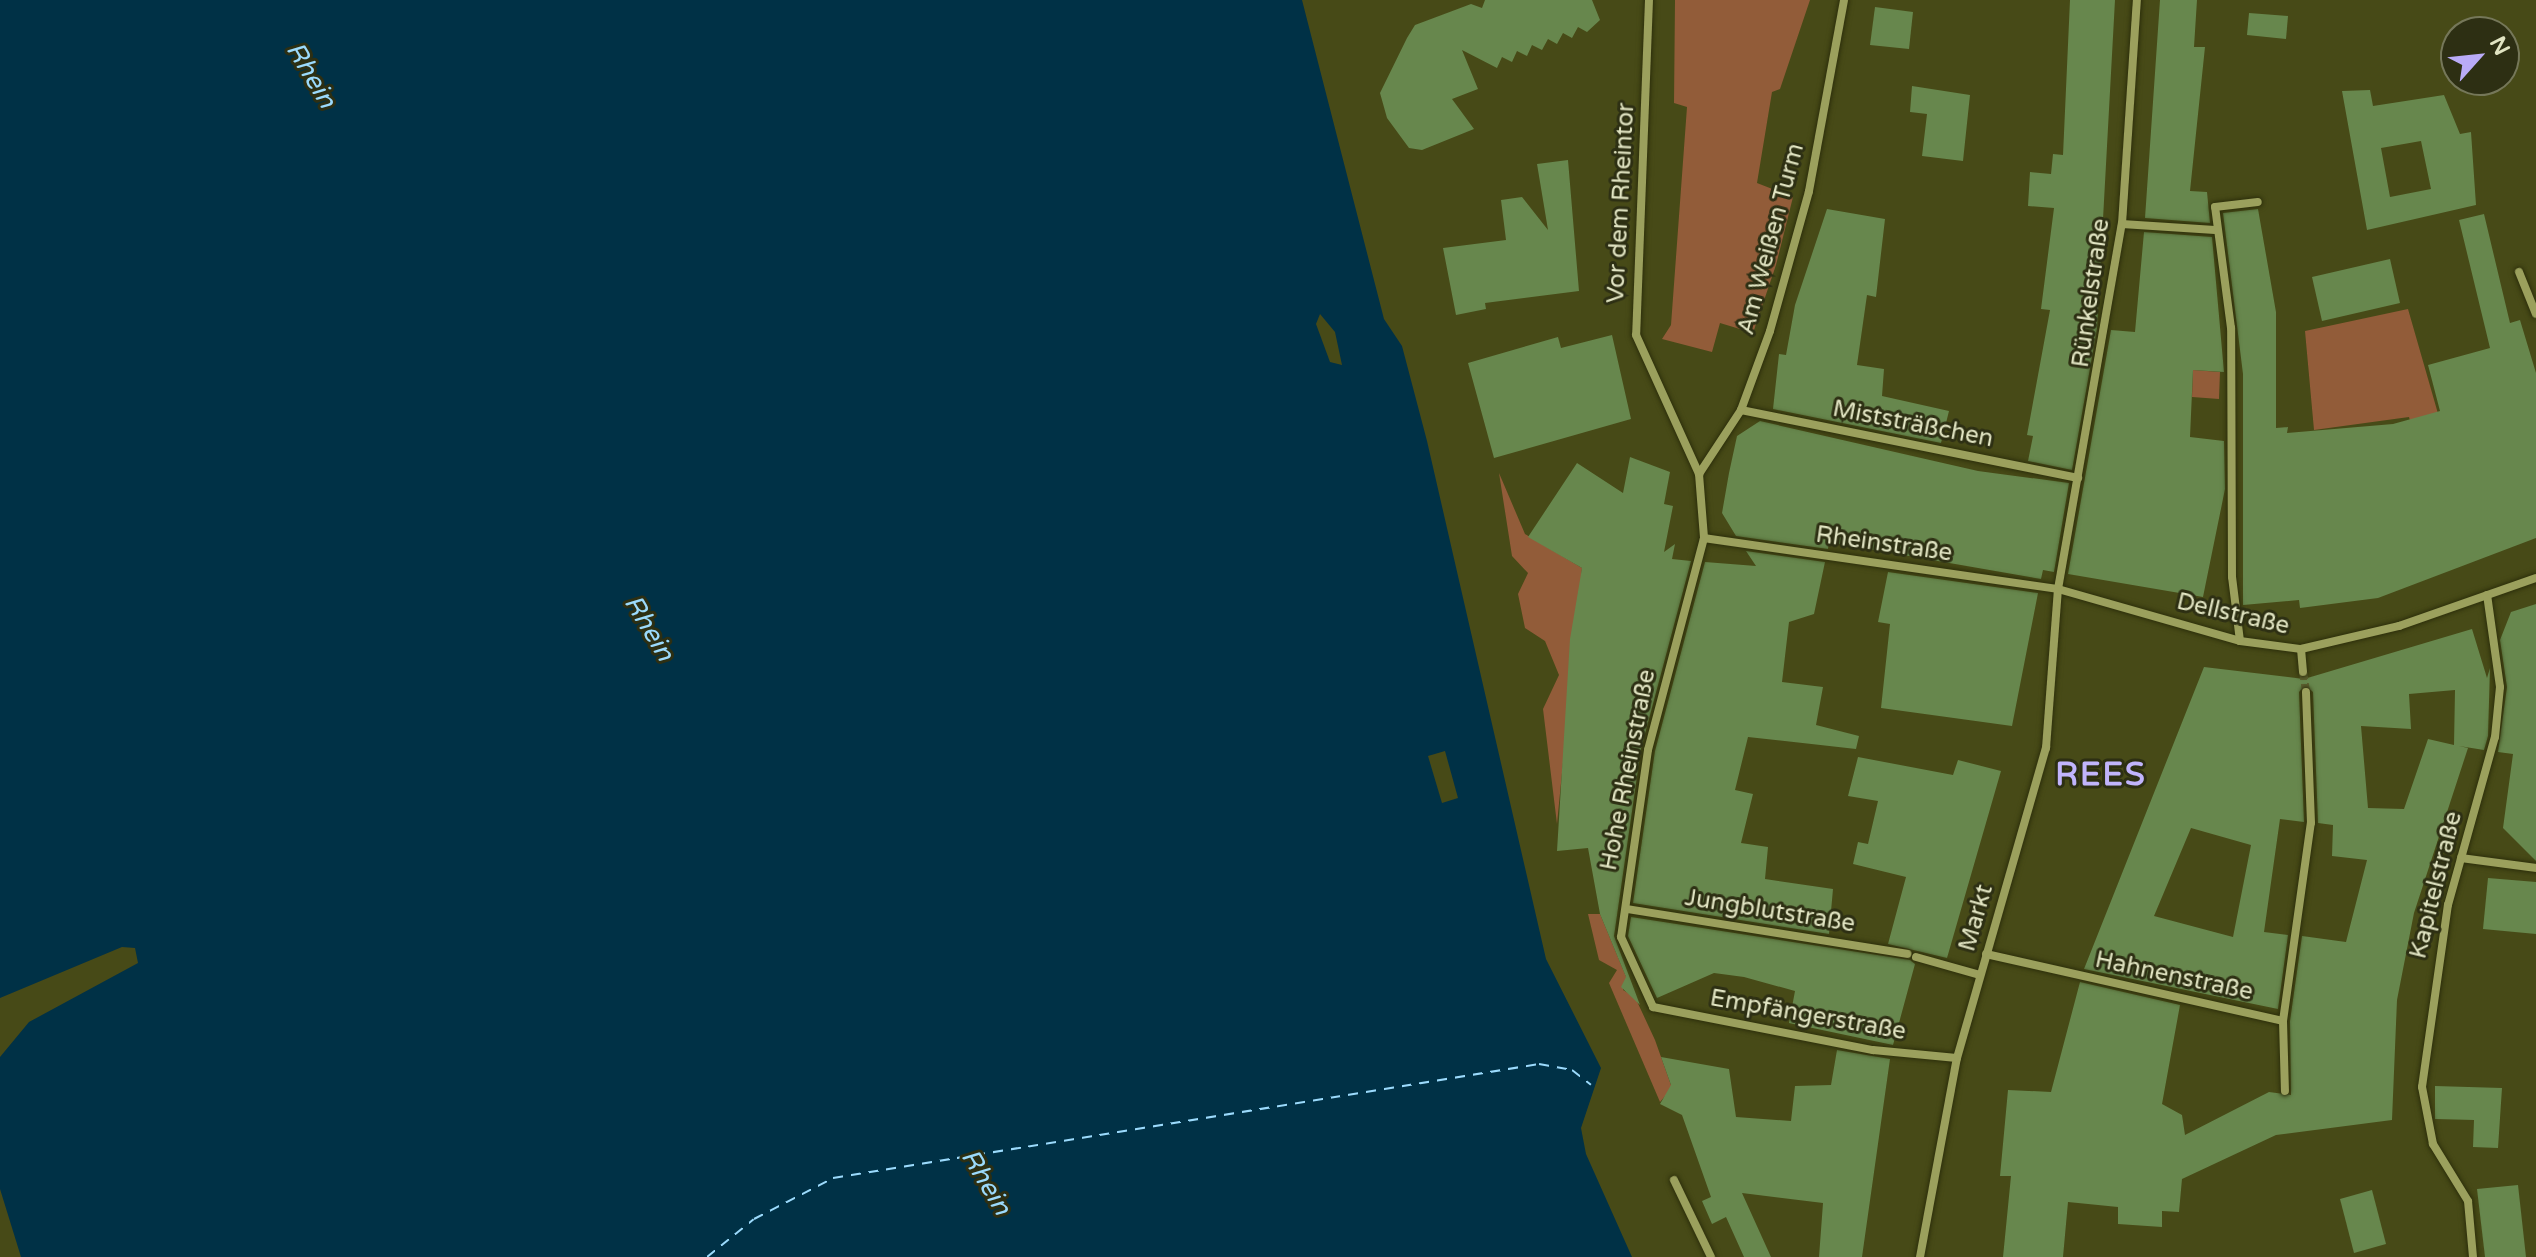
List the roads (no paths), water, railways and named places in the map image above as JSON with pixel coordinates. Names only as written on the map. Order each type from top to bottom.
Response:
[{"type":"street","name":"Vor dem Rheintor","points":[[1649,0],[1636,335],[1699,474],[1704,538]]},
{"type":"street","name":"Am Weißen Turm","points":[[1699,474],[1741,410],[1809,191],[1844,0]]},
{"type":"street","name":"Rünkelstraße","points":[[2058,589],[2122,224],[2137,0]]},
{"type":"street","points":[[2240,641],[2232,577],[2231,328],[2215,230],[2215,207],[2258,202]]},
{"type":"street","points":[[2122,224],[2215,230]]},
{"type":"street","points":[[2519,272],[2536,314]]},
{"type":"street","name":"Miststräßchen","points":[[1741,410],[2078,478]]},
{"type":"street","name":"Rheinstraße","points":[[1704,538],[2058,589]]},
{"type":"street","name":"Hohe Rheinstraße","points":[[1653,1007],[1621,937],[1627,909],[1626,868],[1648,750],[1704,538]]},
{"type":"street","name":"Dellstraße","points":[[2058,589],[2240,641],[2301,649],[2536,578]]},
{"type":"street","name":"Markt","points":[[1920,1257],[1957,1058],[2046,748],[2058,589]]},
{"type":"street","name":"Kapitelstraße","points":[[2473,1257],[2468,1201],[2433,1144],[2422,1087],[2430,993],[2461,858],[2495,737],[2500,687],[2487,595]]},
{"type":"street","points":[[2301,649],[2303,672]]},
{"type":"street","points":[[2285,1091],[2283,1021],[2311,823],[2306,692]]},
{"type":"street","points":[[2461,858],[2536,868]]},
{"type":"street","name":"Jungblutstraße","points":[[1627,909],[1912,955],[1980,975]]},
{"type":"street","name":"Hahnenstraße","points":[[1986,954],[2283,1021]]},
{"type":"street","name":"Empfängerstraße","points":[[1653,1007],[1873,1050],[1957,1058]]},
{"type":"street","points":[[1674,1180],[1711,1257]]},
{"type":"water","name":"Rhein","points":[[0,0],[1302,0],[1384,319],[1402,346],[1427,441],[1546,959],[1601,1068],[1581,1128],[1586,1154],[1632,1257],[21,1257],[0,1189],[0,1057],[29,1022],[138,963],[135,948],[122,947],[0,998]]},
{"type":"tunnel","points":[[2303,672],[2306,692]]},
{"type":"district","name":"REES","points":[[2101,775]]}]
